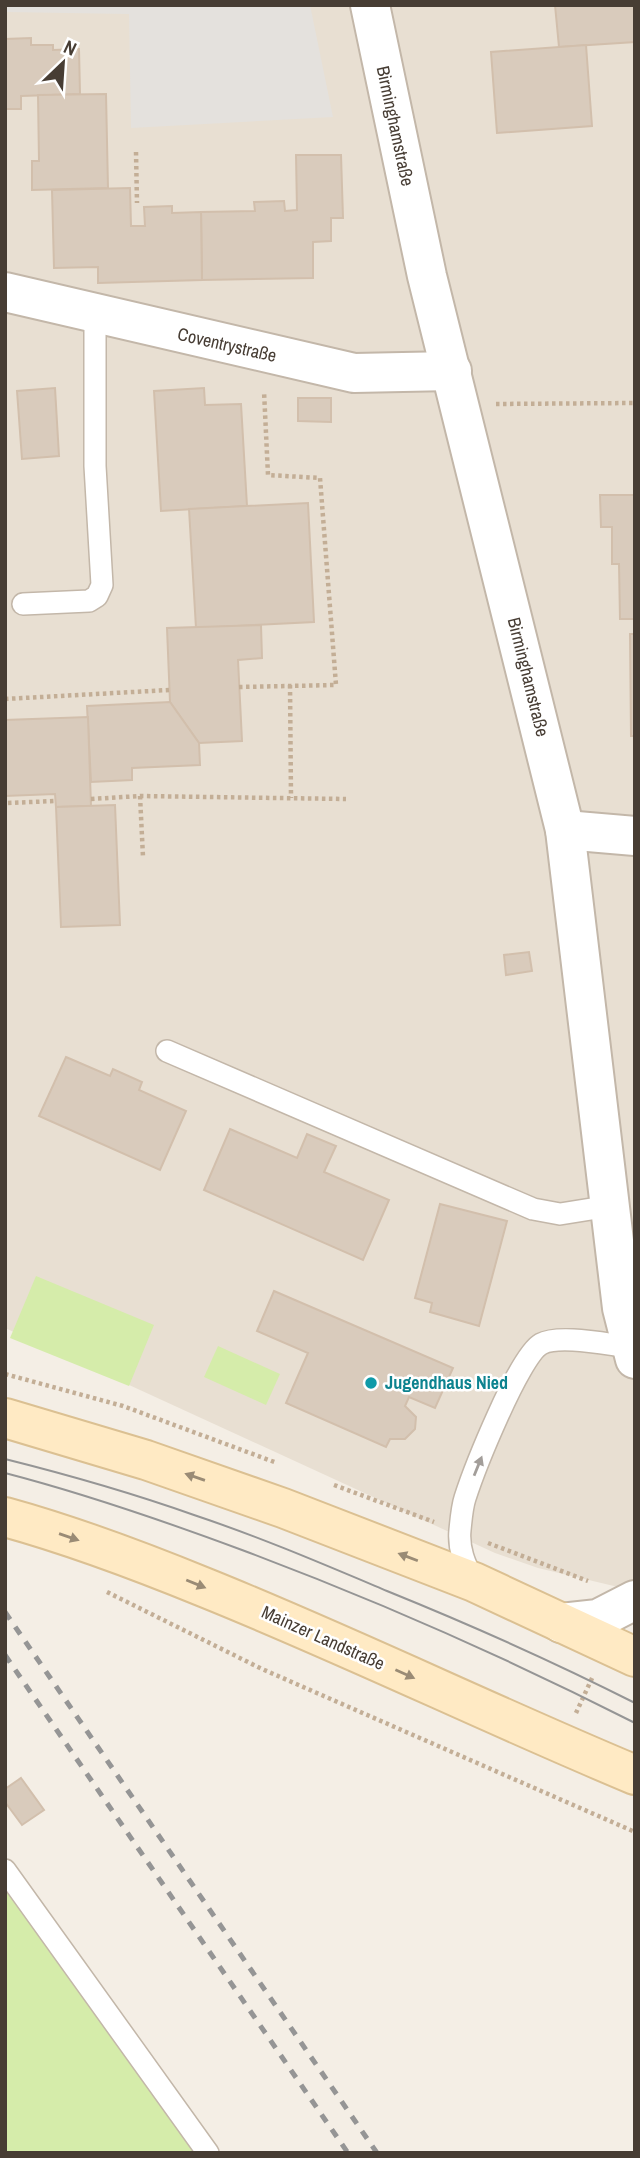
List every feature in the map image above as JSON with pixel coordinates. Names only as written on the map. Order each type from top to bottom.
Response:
[{"type":"main road","points":[[5,1418],[183,1473],[283,1508],[474,1582],[631,1655]]},
{"type":"main road","name":"Mainzer Landstraße","points":[[5,1517],[133,1559],[249,1605],[562,1743],[627,1768]]},
{"type":"street","name":"Birminghamstraße","points":[[370,5],[427,276],[565,830],[622,1308],[633,1353]]},
{"type":"street","name":"Coventrystraße","points":[[5,292],[354,373],[456,388]]},
{"type":"street","points":[[565,830],[635,836]]},
{"type":"street","points":[[561,1623],[598,1619],[635,1600]]},
{"type":"lane","points":[[23,604],[89,601],[97,596],[102,585],[95,466],[94,313]]},
{"type":"lane","points":[[167,1051],[533,1209],[559,1214],[610,1206]]},
{"type":"lane","points":[[474,1582],[461,1557],[460,1531],[464,1500],[515,1378],[527,1356],[541,1344],[559,1340],[633,1353]]},
{"type":"lane","points":[[5,1870],[208,2153]]},
{"type":"path","points":[[136,152],[137,204]]},
{"type":"path","points":[[239,687],[336,685],[320,478],[268,475],[262,353]]},
{"type":"path","points":[[456,388],[635,403]]},
{"type":"path","points":[[290,685],[292,798]]},
{"type":"path","points":[[5,699],[169,691]]},
{"type":"path","points":[[140,796],[143,857]]},
{"type":"path","points":[[91,799],[140,796],[346,799]]},
{"type":"path","points":[[8,803],[55,801]]},
{"type":"path","points":[[198,1638],[635,1832]]},
{"type":"path","points":[[540,1792],[599,1663],[620,1671],[631,1655]]},
{"type":"shaded area","points":[[5,5],[635,5],[635,1591],[538,1568],[495,1553],[5,1328]]},
{"type":"shaded area","points":[[5,5],[310,5],[333,117],[131,128],[129,14],[5,12]]},
{"type":"green space","points":[[36,1276],[154,1325],[129,1386],[10,1338]]},
{"type":"green space","points":[[218,1346],[280,1374],[266,1405],[204,1377]]},
{"type":"green space","points":[[5,1870],[208,2153],[5,2153]]},
{"type":"building","points":[[555,5],[635,5],[635,42],[559,47]]},
{"type":"building","points":[[31,38],[31,45],[53,45],[53,50],[79,49],[80,94],[21,96],[21,109],[5,109],[5,39]]},
{"type":"building","points":[[586,45],[592,126],[497,133],[491,52]]},
{"type":"building","points":[[106,94],[108,188],[32,190],[32,161],[39,161],[38,95]]},
{"type":"building","points":[[296,155],[341,155],[343,218],[331,218],[331,241],[313,242],[313,278],[202,280],[201,212],[255,211],[254,202],[284,201],[285,211],[297,210]]},
{"type":"building","points":[[130,188],[131,226],[145,226],[144,207],[172,206],[172,213],[201,212],[202,280],[98,283],[98,267],[54,268],[52,190]]},
{"type":"building","points":[[55,388],[59,456],[22,459],[17,391]]},
{"type":"building","points":[[204,388],[205,405],[241,404],[247,506],[161,511],[154,391]]},
{"type":"building","points":[[298,398],[331,398],[331,422],[298,421]]},
{"type":"building","points":[[600,495],[635,495],[635,619],[620,619],[619,564],[612,564],[612,527],[601,527]]},
{"type":"building","points":[[308,503],[314,622],[196,628],[189,509]]},
{"type":"building","points":[[261,625],[262,658],[238,660],[242,741],[199,743],[170,702],[167,628]]},
{"type":"building","points":[[630,634],[635,634],[635,736],[631,736]]},
{"type":"building","points":[[170,702],[199,743],[200,765],[132,768],[132,780],[91,782],[87,706]]},
{"type":"building","points":[[88,717],[91,806],[56,807],[55,794],[5,796],[5,720]]},
{"type":"building","points":[[115,805],[120,925],[61,927],[56,807]]},
{"type":"building","points":[[529,952],[532,971],[506,975],[504,955]]},
{"type":"building","points":[[66,1057],[110,1076],[113,1069],[142,1082],[139,1090],[186,1111],[160,1170],[39,1116]]},
{"type":"building","points":[[230,1129],[297,1158],[307,1134],[336,1146],[324,1172],[389,1200],[363,1260],[204,1190]]},
{"type":"building","points":[[440,1204],[507,1221],[479,1326],[430,1312],[432,1303],[415,1298]]},
{"type":"building","name":"Jugendhaus Nied","points":[[274,1291],[453,1368],[435,1408],[409,1397],[405,1406],[416,1417],[415,1429],[405,1439],[390,1439],[386,1447],[286,1403],[308,1353],[257,1331]]},
{"type":"building","points":[[21,1778],[44,1810],[22,1825],[5,1802],[5,1789]]},
{"type":"tram line","points":[[5,1459],[77,1478],[219,1523],[481,1631],[635,1703]]},
{"type":"tram line","points":[[5,1473],[125,1508],[292,1569],[441,1631],[635,1723]]},
{"type":"railway","points":[[5,1612],[377,2153]]},
{"type":"railway","points":[[5,1655],[348,2153]]},
{"type":"place","name":"Jugendhaus Nied","points":[[371,1383]]}]
